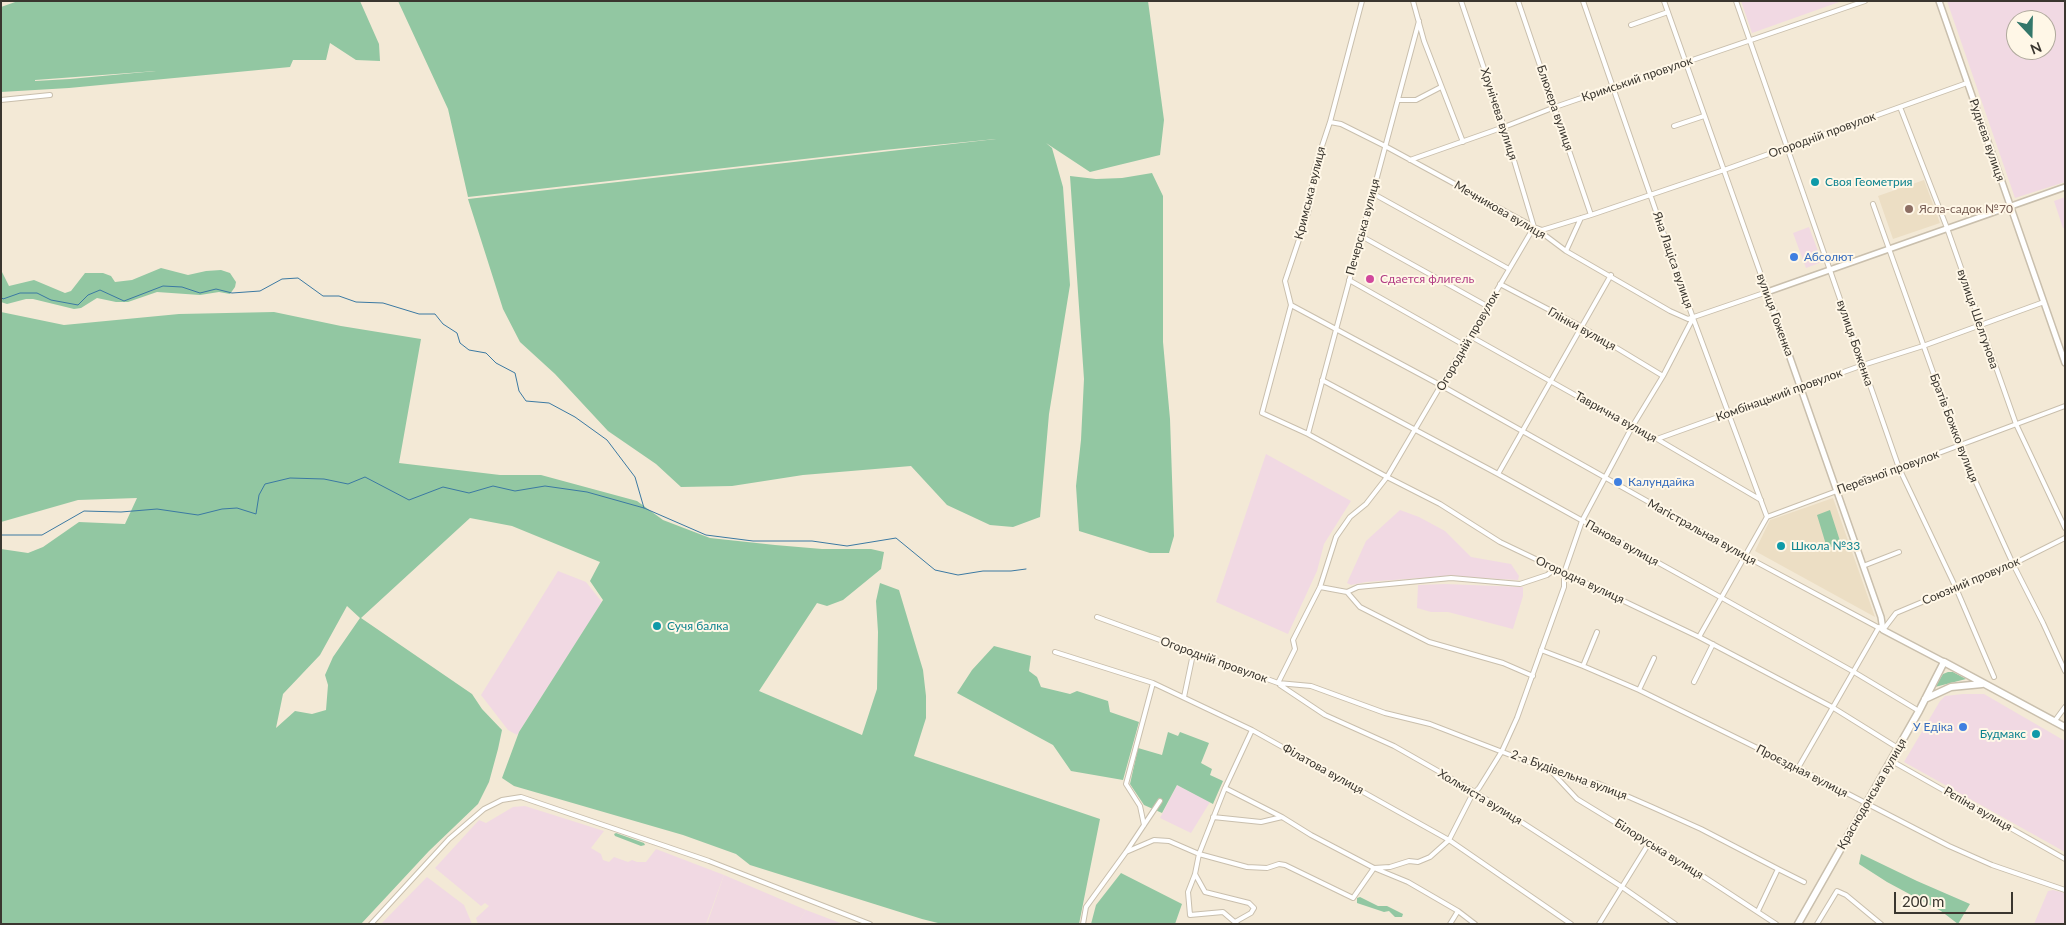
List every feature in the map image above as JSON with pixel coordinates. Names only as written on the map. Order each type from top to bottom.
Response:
[{"type":"main road","name":"Магістральная вулиця","points":[[1944,662],[2054,722]]},
{"type":"main road","name":"Краснодонська вулиця","points":[[1798,924],[1919,711],[1944,662]]},
{"type":"main road","points":[[1925,699],[1951,687],[1984,684]]},
{"type":"main road","points":[[2054,722],[2065,728]]},
{"type":"street","name":"Кримська вулиця","points":[[1262,413],[1291,305],[1286,281],[1309,210],[1314,170],[1330,122],[1362,1]]},
{"type":"street","points":[[1413,1],[1424,41],[1463,142]]},
{"type":"street","name":"Хрунічева вулиця","points":[[1461,1],[1504,127],[1534,227]]},
{"type":"street","name":"Блюхера вулиця","points":[[1518,1],[1591,215]]},
{"type":"street","name":"Яна Лаціса вулиця","points":[[1582,1],[1693,318],[1767,517]]},
{"type":"street","name":"вулиця Гоженка","points":[[1664,1],[1802,388],[1881,617],[1881,628]]},
{"type":"street","name":"вулиця Боженка","points":[[1736,1],[1899,468],[1956,588],[1994,677]]},
{"type":"street","name":"Кримський провулок","points":[[1410,160],[1555,107],[1685,62],[1750,42],[1865,1]]},
{"type":"street","name":"Руднєва вулиця","points":[[1939,1],[2065,363]]},
{"type":"street","points":[[1631,25],[1668,12]]},
{"type":"street","name":"Печерська вулиця","points":[[1308,434],[1419,20]]},
{"type":"street","name":"Огородній провулок","points":[[1097,617],[1193,654],[1278,683],[1295,649],[1293,640],[1320,587],[1336,537],[1350,517],[1366,504],[1387,477],[1416,431],[1464,345],[1534,227],[1542,230],[1591,215],[1724,170],[1967,83]]},
{"type":"street","points":[[1398,100],[1416,100],[1441,87]]},
{"type":"street","points":[[1,100],[50,95]]},
{"type":"street","name":"вулиця Шелгунова","points":[[1900,106],[1947,228],[2016,424],[2065,528]]},
{"type":"street","points":[[1674,126],[1704,116]]},
{"type":"street","name":"Мечникова вулиця","points":[[1330,122],[1341,124],[1385,146],[1534,227],[1566,251],[1611,275],[1670,311],[1688,319],[1693,318]]},
{"type":"street","points":[[1374,868],[1418,862],[1430,857],[1449,840],[1474,792],[1479,788],[1502,751],[1533,676],[1564,587],[1564,573],[1582,521],[1693,318],[2065,187]]},
{"type":"street","points":[[1372,193],[1509,269]]},
{"type":"street","name":"Братів Божко вулиця","points":[[1873,204],[1959,446],[2065,671]]},
{"type":"street","points":[[1566,251],[1581,218]]},
{"type":"street","points":[[1361,236],[1487,306]]},
{"type":"street","points":[[1498,474],[1611,275]]},
{"type":"street","points":[[1349,280],[1464,345]]},
{"type":"street","name":"Глінки вулиця","points":[[1500,284],[1582,327],[1662,376]]},
{"type":"street","name":"Комбінацький провулок","points":[[1656,439],[2044,302]]},
{"type":"street","name":"Магістральная вулиця","points":[[1291,305],[1442,386],[1746,556],[1944,662]]},
{"type":"street","name":"Таврична вулиця","points":[[1470,336],[1656,439],[1761,500]]},
{"type":"street","name":"Панова вулиця","points":[[1322,380],[1498,474],[1722,598],[1919,711]]},
{"type":"street","name":"Переїзної провулок","points":[[1767,517],[2065,406]]},
{"type":"street","name":"Огородна вулиця","points":[[1262,413],[1308,434],[1440,504],[1500,542],[1713,644],[1832,708],[1898,748]]},
{"type":"street","points":[[1699,637],[1767,517]]},
{"type":"street","name":"Союзний провулок","points":[[1798,768],[1881,628],[1896,613],[2013,564],[2065,538]]},
{"type":"street","points":[[1863,566],[1899,552]]},
{"type":"street","points":[[1320,587],[1348,592],[1358,587],[1452,578],[1520,584],[1547,575],[1555,569]]},
{"type":"street","points":[[1348,592],[1360,607],[1429,642],[1503,662],[1533,676]]},
{"type":"street","points":[[1583,666],[1597,632]]},
{"type":"street","points":[[1694,682],[1713,644]]},
{"type":"street","name":"Проєздная вулиця","points":[[1541,650],[1639,690],[1798,768],[1950,846],[1992,865],[2065,890]]},
{"type":"street","name":"Філатова вулиця","points":[[1056,652],[1153,684],[1252,730],[1449,840],[1571,924]]},
{"type":"street","points":[[1184,697],[1193,654]]},
{"type":"street","points":[[1639,690],[1654,658]]},
{"type":"street","name":"2-а Будівельна вулиця","points":[[1278,683],[1311,686],[1385,713],[1430,724],[1588,784],[1598,783],[1701,830],[1804,882]]},
{"type":"street","name":"Холмиста вулиця","points":[[1278,683],[1325,715],[1394,746],[1474,792],[1622,887],[1675,924]]},
{"type":"street","points":[[1144,825],[1140,806],[1126,784],[1153,684]]},
{"type":"street","points":[[2054,722],[2065,707]]},
{"type":"street","points":[[1195,874],[1205,892],[1249,902],[1254,908],[1251,913],[1236,923],[1223,912],[1190,915],[1188,892],[1212,817],[1252,730]]},
{"type":"street","name":"Рєпіна вулиця","points":[[1890,760],[2065,859]]},
{"type":"street","name":"Білоруська вулиця","points":[[1548,768],[1577,799],[1776,924]]},
{"type":"street","points":[[1224,788],[1282,817],[1311,835],[1374,868],[1408,882],[1458,911],[1475,924]]},
{"type":"street","points":[[371,924],[449,839],[484,809],[502,800],[521,798],[709,861],[870,924]]},
{"type":"street","points":[[1083,924],[1086,908],[1160,801]]},
{"type":"street","points":[[1212,817],[1261,822],[1282,817]]},
{"type":"street","points":[[1126,852],[1154,840],[1169,841],[1199,854],[1248,867],[1267,868],[1279,864],[1285,865],[1353,898],[1374,868]]},
{"type":"street","points":[[1599,924],[1649,843]]},
{"type":"street","points":[[1758,911],[1778,869]]},
{"type":"street","points":[[1818,924],[1838,891],[1846,895],[1881,924]]},
{"type":"street","points":[[1450,924],[1458,911]]},
{"type":"shaded area","points":[[1741,1],[1842,1],[1752,33]]},
{"type":"shaded area","points":[[1947,1],[2065,1],[2065,182],[2015,198]]},
{"type":"shaded area","name":"Ясла-садок №70","points":[[1924,180],[1940,223],[1893,239],[1878,196]]},
{"type":"shaded area","points":[[2065,197],[2065,228],[2063,228],[2054,201]]},
{"type":"shaded area","points":[[1809,227],[1822,262],[1806,268],[1793,233]]},
{"type":"shaded area","points":[[1266,454],[1351,501],[1324,544],[1317,571],[1288,634],[1216,602]]},
{"type":"shaded area","points":[[1833,498],[1875,617],[1755,551],[1770,520]]},
{"type":"shaded area","points":[[1400,510],[1419,517],[1445,531],[1471,557],[1511,564],[1519,576],[1518,580],[1447,576],[1366,582],[1351,585],[1347,583],[1366,541]]},
{"type":"shaded area","points":[[558,571],[586,582],[602,602],[517,735],[508,730],[481,695]]},
{"type":"shaded area","points":[[1445,584],[1523,587],[1523,596],[1513,629],[1448,612],[1431,612],[1417,608],[1418,585]]},
{"type":"shaded area","points":[[1984,694],[2065,741],[2065,852],[1904,762],[1940,701],[1945,696]]},
{"type":"shaded area","points":[[1177,785],[1210,802],[1191,833],[1160,818]]},
{"type":"shaded area","points":[[525,806],[604,831],[591,848],[601,854],[603,860],[609,862],[614,857],[628,862],[632,860],[646,862],[656,849],[724,875],[706,924],[478,924],[476,918],[489,906],[485,903],[481,906],[435,868],[479,820],[486,823],[513,807]]},
{"type":"shaded area","points":[[724,875],[806,910],[797,924],[707,924]]},
{"type":"shaded area","points":[[427,877],[464,905],[472,924],[381,924]]},
{"type":"shaded area","points":[[2053,890],[2065,893],[2065,924],[2034,924],[2048,891]]},
{"type":"shaded area","points":[[806,910],[843,924],[797,924]]},
{"type":"green space","points":[[18,1],[360,1],[379,44],[380,61],[356,60],[330,43],[326,60],[293,60],[290,67],[69,88],[1,92],[1,7]],"holes":[[[156,71],[70,79],[35,81]]]},
{"type":"green space","points":[[398,1],[1148,1],[1164,120],[1160,155],[1090,172],[1046,143],[1052,148],[1063,187],[1070,285],[1049,414],[1040,517],[1013,527],[990,525],[947,505],[911,466],[803,475],[732,486],[681,487],[656,464],[608,431],[555,374],[520,342],[503,309],[468,199],[996,139],[468,197],[448,109]]},
{"type":"green space","points":[[1152,173],[1163,196],[1163,342],[1170,419],[1174,536],[1169,553],[1150,553],[1079,531],[1076,486],[1081,440],[1084,379],[1070,176],[1096,179],[1122,178]]},
{"type":"green space","points":[[161,268],[188,275],[221,270],[230,273],[236,282],[235,287],[230,294],[219,292],[200,295],[157,292],[128,302],[116,302],[97,298],[81,308],[74,309],[33,299],[7,304],[1,302],[1,270],[9,286],[34,280],[65,293],[71,291],[85,273],[103,273],[111,276],[115,282],[132,280]]},
{"type":"green space","points":[[1,312],[64,325],[179,314],[274,312],[341,326],[421,339],[399,463],[500,475],[541,475],[637,501],[663,520],[710,538],[822,549],[871,549],[884,552],[881,569],[843,600],[827,606],[817,603],[759,691],[862,735],[877,689],[878,632],[876,601],[880,583],[899,590],[923,670],[926,696],[926,718],[914,756],[1100,819],[1079,924],[942,924],[922,919],[750,865],[736,854],[683,835],[514,786],[502,778],[519,732],[603,600],[590,581],[600,562],[512,526],[470,518],[361,618],[472,694],[482,709],[502,730],[498,749],[489,782],[478,804],[429,851],[361,924],[1,924],[1,549],[28,553],[43,547],[79,522],[125,524],[137,498],[78,500],[1,522]],"holes":[[[347,606],[360,618],[333,657],[325,675],[328,685],[326,710],[312,714],[295,711],[276,728],[283,694],[320,655]]]},
{"type":"green space","points":[[1830,510],[1841,544],[1827,548],[1817,515]]},
{"type":"green space","points":[[994,646],[1031,656],[1029,671],[1037,677],[1041,687],[1070,694],[1077,691],[1108,701],[1110,712],[1139,722],[1123,780],[1071,771],[1053,745],[957,693],[972,670]]},
{"type":"green space","points":[[1953,672],[1966,679],[1935,687],[1943,674]]},
{"type":"green space","points":[[1168,732],[1178,736],[1180,732],[1209,743],[1201,763],[1212,769],[1210,775],[1223,781],[1213,804],[1177,785],[1162,813],[1144,805],[1130,784],[1138,748],[1162,755]]},
{"type":"green space","points":[[616,833],[645,845],[641,846],[615,836],[614,834]]},
{"type":"green space","points":[[1861,854],[1970,904],[1958,924],[1941,911],[1887,882],[1859,864]]},
{"type":"green space","points":[[1121,873],[1182,904],[1175,924],[1091,924],[1096,905]]},
{"type":"green space","points":[[1360,897],[1378,906],[1387,906],[1403,914],[1402,917],[1395,917],[1389,911],[1384,912],[1357,903],[1357,898]]},
{"type":"waterway","points":[[1,297],[3,299],[20,293],[37,293],[51,300],[78,305],[88,295],[100,290],[124,301],[163,286],[182,287],[200,293],[216,289],[232,293],[260,291],[282,279],[298,278],[323,296],[339,296],[356,302],[383,303],[419,314],[435,314],[443,324],[457,333],[460,343],[469,350],[486,353],[496,363],[515,373],[519,391],[526,401],[549,403],[575,417],[607,440],[635,477],[644,508]]},
{"type":"waterway","points":[[1,535],[42,535],[84,511],[121,512],[157,509],[198,515],[222,509],[237,508],[256,514],[259,495],[265,484],[290,478],[324,479],[348,484],[365,477],[409,500],[443,487],[469,493],[493,486],[515,491],[545,486],[587,492],[644,508],[706,535],[753,541],[812,541],[847,546],[896,538],[935,570],[958,575],[983,571],[1026,569]]},
{"type":"place","name":"Своя Геометрия","points":[[1815,182]]},
{"type":"place","name":"Ясла-садок №70","points":[[1909,209]]},
{"type":"place","name":"Абсолют","points":[[1794,257]]},
{"type":"place","name":"Сдается флигель","points":[[1370,279]]},
{"type":"place","name":"Калундайка","points":[[1618,482]]},
{"type":"place","name":"Школа №33","points":[[1781,546]]},
{"type":"place","name":"Сучя балка","points":[[657,626]]},
{"type":"place","name":"У Едіка","points":[[1963,727]]},
{"type":"place","name":"Будмакс","points":[[2036,734]]}]
